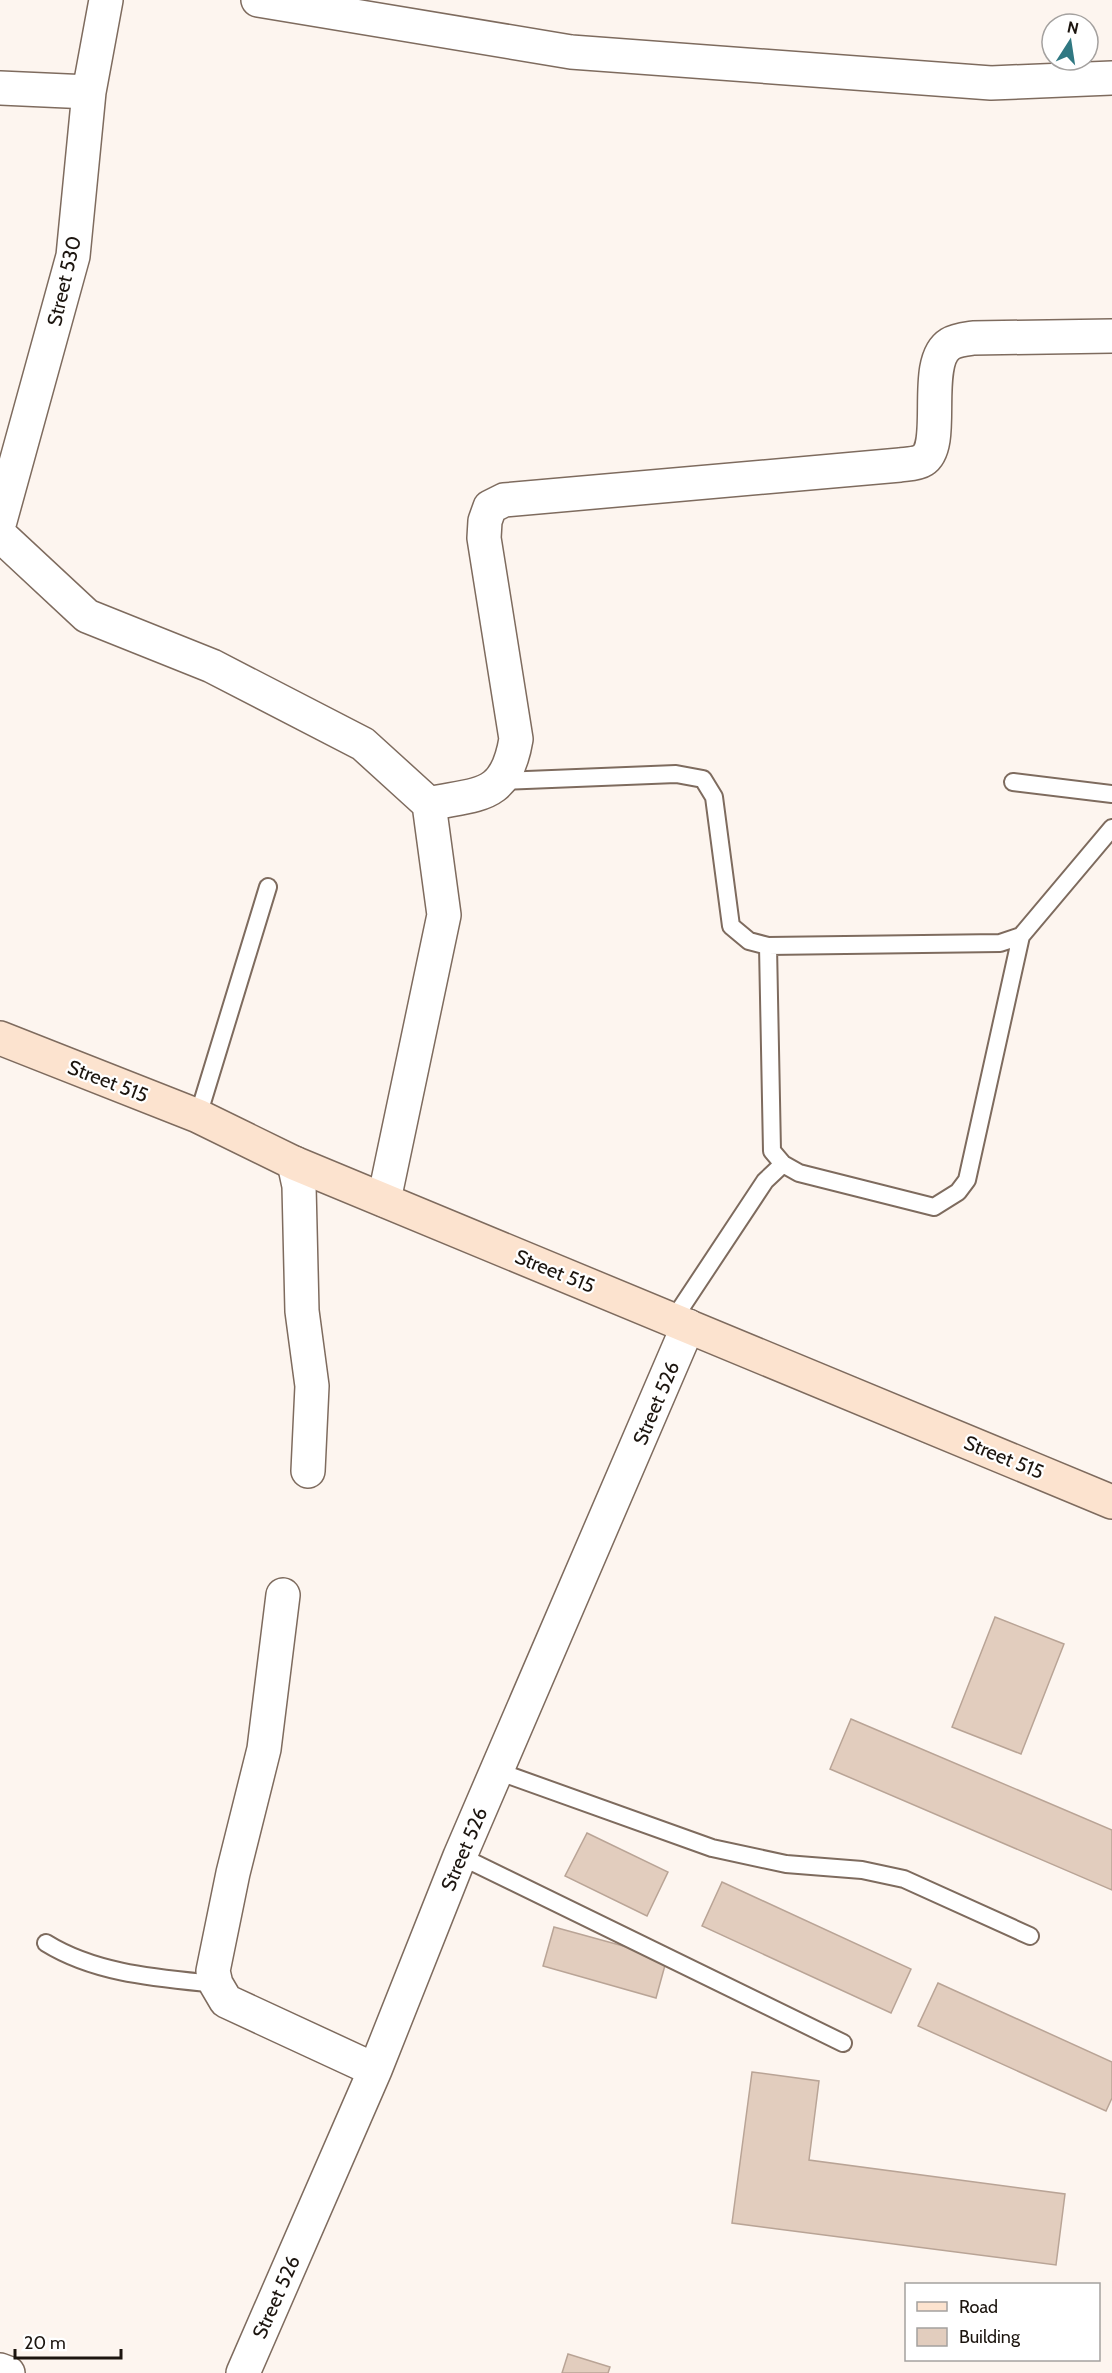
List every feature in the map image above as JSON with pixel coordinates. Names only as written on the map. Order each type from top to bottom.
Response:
[{"type":"street","name":"Street 530","points":[[0,521],[73,256],[89,92],[106,0]]},
{"type":"street","points":[[258,0],[571,52],[991,83],[1112,78]]},
{"type":"street","points":[[0,88],[89,92]]},
{"type":"street","points":[[429,804],[491,790],[502,781],[512,762],[516,739],[484,538],[485,521],[490,507],[504,500],[900,465],[922,461],[930,453],[933,440],[937,369],[941,356],[951,343],[973,338],[1112,336]]},
{"type":"street","points":[[0,535],[87,616],[212,666],[363,744],[429,804],[444,915],[384,1200]]},
{"type":"street","name":"Street 515","points":[[0,1038],[198,1116],[294,1163],[1112,1502]]},
{"type":"street","points":[[294,1163],[299,1186],[302,1311],[312,1386],[308,1471]]},
{"type":"street","name":"Street 526","points":[[243,2373],[375,2070],[460,1856],[680,1323]]},
{"type":"street","points":[[283,1595],[264,1749],[216,1949],[213,1971],[216,1984],[226,2001],[375,2070]]},
{"type":"street","points":[[0,2370],[8,2373]]},
{"type":"lane","points":[[502,781],[676,774],[703,779],[714,797],[731,926],[749,941],[768,946],[1000,943],[1021,936]]},
{"type":"lane","points":[[1013,782],[1112,794]]},
{"type":"lane","points":[[768,946],[772,1151],[783,1164],[799,1173],[934,1207],[958,1191],[967,1180],[1021,936],[1112,828]]},
{"type":"lane","points":[[198,1116],[268,887]]},
{"type":"lane","points":[[680,1323],[765,1181],[783,1164]]},
{"type":"lane","points":[[497,1771],[712,1848],[786,1864],[861,1870],[904,1879],[1029,1936]]},
{"type":"lane","points":[[460,1856],[843,2043]]},
{"type":"lane","points":[[46,1943],[68,1957],[139,1976],[216,1984]]},
{"type":"building","points":[[995,1617],[1064,1644],[1021,1754],[952,1727]]},
{"type":"building","points":[[851,1719],[1112,1830],[1112,1890],[830,1769]]},
{"type":"building","points":[[587,1833],[668,1872],[647,1916],[565,1876]]},
{"type":"building","points":[[722,1882],[911,1969],[891,2013],[702,1926]]},
{"type":"building","points":[[554,1927],[667,1958],[656,1998],[543,1966]]},
{"type":"building","points":[[938,1983],[1112,2062],[1112,2098],[1106,2111],[918,2026]]},
{"type":"building","points":[[752,2072],[819,2081],[809,2160],[1065,2194],[1056,2265],[732,2223]]},
{"type":"building","points":[[568,2354],[610,2367],[608,2373],[562,2373]]}]
